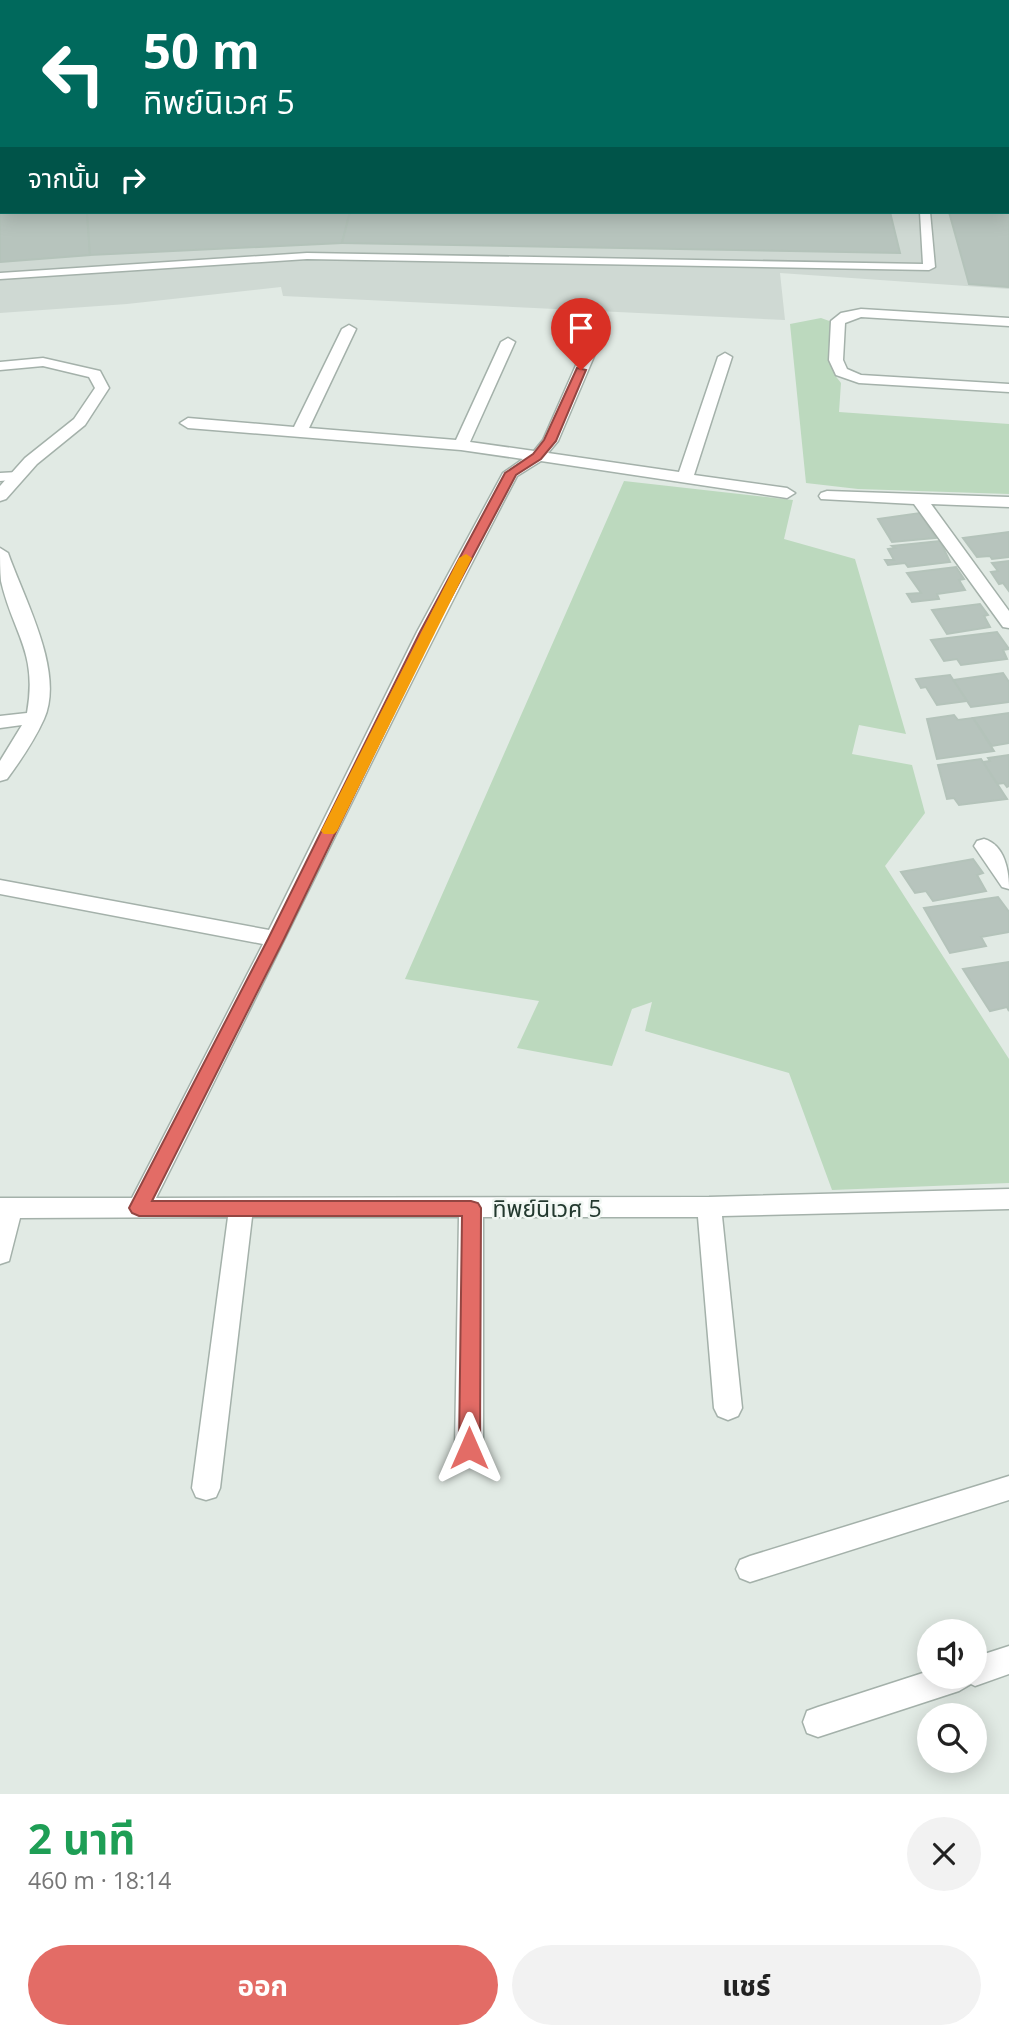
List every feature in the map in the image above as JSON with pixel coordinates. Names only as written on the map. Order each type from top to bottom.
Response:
[{"type":"street","points":[[1009,323],[861,313],[846,316],[838,321],[836,360],[841,372],[859,379],[1009,388]]},
{"type":"street","points":[[300,430],[349,329]]},
{"type":"street","points":[[461,444],[508,342]]},
{"type":"street","points":[[139,1208],[276,939],[426,632],[511,473],[537,457],[550,441],[591,347]]},
{"type":"street","points":[[685,479],[725,358]]},
{"type":"street","points":[[0,366],[43,362],[95,374],[102,388],[80,422],[31,461],[0,496]]},
{"type":"street","points":[[188,423],[461,444],[787,493]]},
{"type":"street","points":[[827,496],[1009,502]]},
{"type":"street","points":[[920,500],[1009,623]]},
{"type":"street","points":[[0,553],[3,577],[35,646],[43,679],[36,717],[12,761],[0,775]]},
{"type":"street","points":[[0,722],[36,717]]},
{"type":"street","points":[[984,846],[1009,882]]},
{"type":"street","points":[[0,887],[276,939]]},
{"type":"street","name":"ทิพย์นิเวศ 5","points":[[5,1208],[241,1210],[709,1207],[1009,1199]]},
{"type":"street","points":[[709,1207],[728,1408]]},
{"type":"street","points":[[0,1254],[5,1208]]},
{"type":"street","points":[[469,1448],[471,1208]]},
{"type":"street","points":[[206,1488],[241,1210]]},
{"type":"street","points":[[750,1569],[1009,1488]]},
{"type":"street","points":[[987,1667],[1009,1660]]},
{"type":"street","points":[[818,1722],[919,1689]]},
{"type":"lane","points":[[0,276],[307,256],[929,267],[925,214]]},
{"type":"lane","points":[[0,477],[18,475]]},
{"type":"shaded area","points":[[0,214],[1009,214],[1009,289],[780,273],[785,320],[283,296],[281,287],[127,304],[0,313]]},
{"type":"green space","points":[[821,318],[832,322],[834,374],[841,383],[839,412],[1009,424],[1009,494],[858,489],[806,483],[790,324]]},
{"type":"green space","points":[[624,481],[793,500],[784,539],[855,559],[906,734],[859,725],[852,754],[912,765],[925,813],[885,866],[1009,1059],[1009,1183],[832,1190],[789,1073],[645,1031],[652,1002],[632,1009],[612,1066],[517,1048],[539,1001],[405,979]]},
{"type":"building","points":[[0,214],[87,214],[90,255],[0,262]]},
{"type":"building","points":[[87,214],[349,214],[342,243],[90,255]]},
{"type":"building","points":[[349,214],[890,214],[900,253],[342,243]]},
{"type":"building","points":[[950,214],[1009,214],[1009,287],[969,284]]},
{"type":"building","points":[[920,513],[936,538],[892,542],[878,519]]},
{"type":"building","points":[[1009,532],[1009,557],[977,557],[963,538]]},
{"type":"building","points":[[940,541],[950,562],[908,567],[905,563],[888,565],[885,560],[894,560],[888,549],[895,548],[892,546]]},
{"type":"building","points":[[1009,561],[1009,591],[1003,583],[999,584],[991,572],[998,571],[992,563]]},
{"type":"building","points":[[956,567],[964,579],[959,580],[965,590],[937,594],[939,599],[912,602],[907,594],[921,593],[907,573]]},
{"type":"building","points":[[980,604],[988,615],[984,616],[990,627],[947,634],[932,610]]},
{"type":"building","points":[[997,632],[1009,649],[1003,650],[1007,659],[961,665],[957,659],[944,661],[931,640]]},
{"type":"building","points":[[1003,673],[1009,682],[1009,702],[971,707],[953,680]]},
{"type":"building","points":[[950,675],[967,701],[937,705],[926,687],[921,688],[916,679]]},
{"type":"building","points":[[1009,713],[1009,743],[992,746],[973,718]]},
{"type":"building","points":[[954,715],[958,720],[973,718],[994,751],[937,759],[927,719]]},
{"type":"building","points":[[1009,755],[1007,787],[1004,783],[997,784],[983,762],[990,761],[988,758]]},
{"type":"building","points":[[981,759],[1007,799],[959,805],[954,798],[947,799],[938,765]]},
{"type":"building","points":[[973,859],[983,873],[977,875],[986,891],[933,901],[926,891],[915,893],[901,872]]},
{"type":"building","points":[[998,897],[1009,912],[1009,932],[981,937],[986,946],[950,953],[924,908]]},
{"type":"building","points":[[1009,962],[1009,1011],[1007,1007],[990,1011],[963,969]]},
{"type":"slow traffic","points":[[329,831],[426,632],[466,558]]},
{"type":"route","points":[[469,1448],[471,1208],[139,1208],[276,939],[426,632],[511,473],[537,457],[550,441],[581,370]]}]
